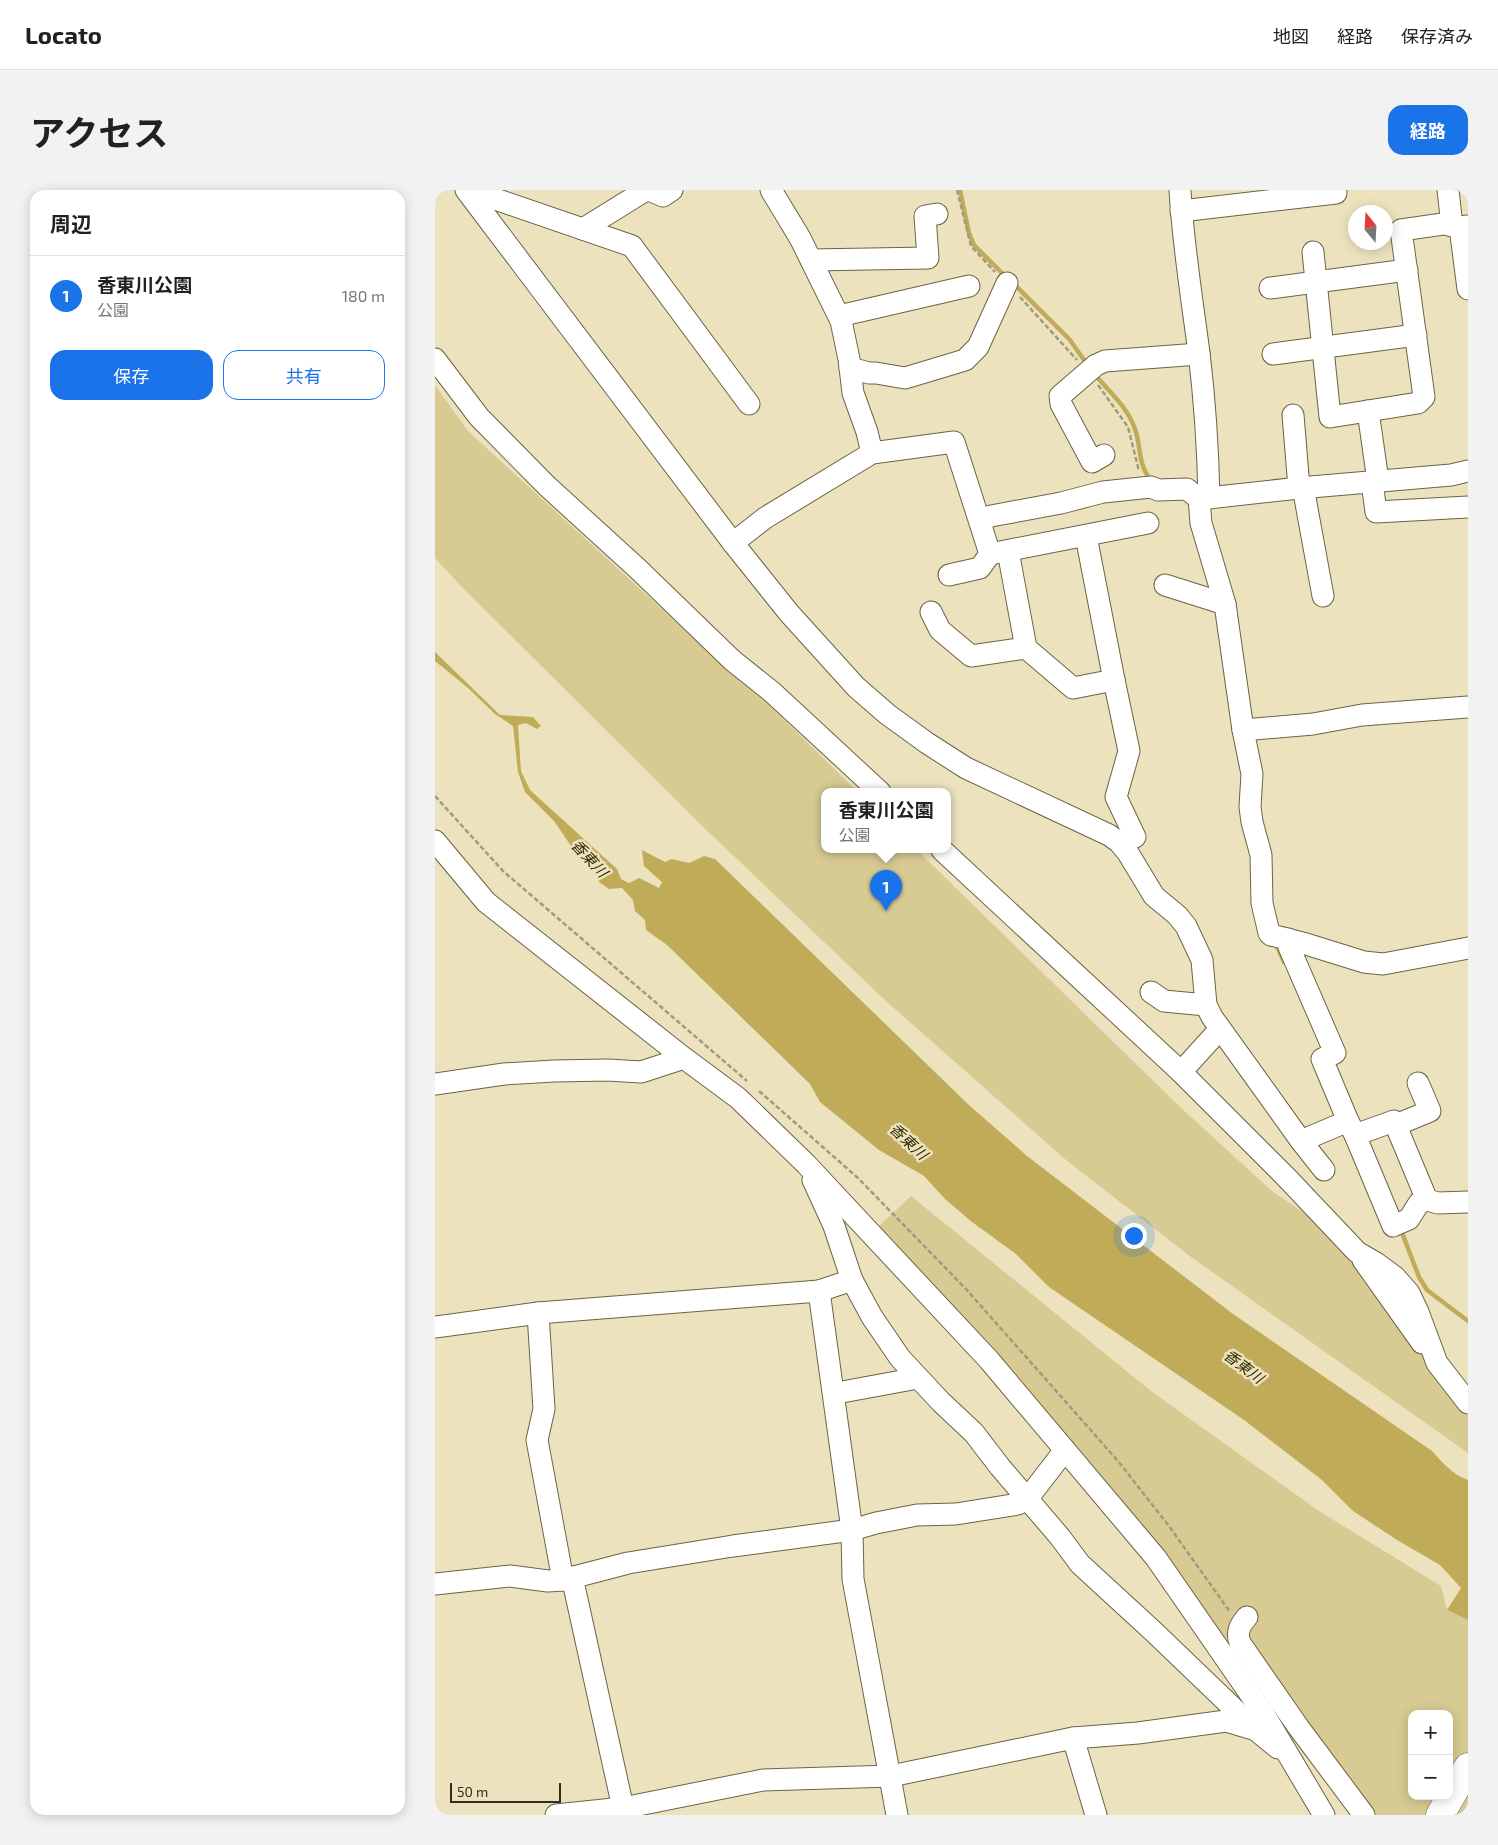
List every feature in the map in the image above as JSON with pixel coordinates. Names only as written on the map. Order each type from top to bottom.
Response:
[{"type":"main road","points":[[1440,1815],[1468,1767]]},
{"type":"street","points":[[467,190],[631,246],[749,404]]},
{"type":"street","points":[[467,190],[733,543],[789,613],[856,687],[887,714],[966,768],[1109,835],[1119,842],[1154,896],[1177,915],[1186,926],[1202,960],[1206,1005],[1220,1029],[1324,1170]]},
{"type":"street","points":[[583,229],[647,190],[663,196],[672,190]]},
{"type":"street","points":[[771,190],[783,208],[839,316],[851,368],[853,393],[867,432],[872,453]]},
{"type":"street","points":[[1335,190],[1336,194],[1181,200],[1182,228],[1207,428],[1201,523],[1225,604],[1247,730],[1252,774],[1250,808],[1261,855],[1262,903],[1269,933],[1364,962],[1383,964],[1468,948]]},
{"type":"street","points":[[1449,190],[1460,226],[1468,289]]},
{"type":"street","points":[[811,260],[928,258],[925,216],[937,214]]},
{"type":"street","points":[[1313,252],[1329,417],[1418,403],[1424,397],[1401,230],[1443,224],[1460,226]]},
{"type":"street","points":[[1270,288],[1407,270]]},
{"type":"street","points":[[851,368],[869,373],[876,372],[905,378],[965,360],[978,347],[1007,283]]},
{"type":"street","points":[[839,316],[969,286]]},
{"type":"street","points":[[1273,354],[1415,335]]},
{"type":"street","points":[[1104,455],[1092,462],[1061,404],[1060,396],[1096,365],[1105,361],[1199,354]]},
{"type":"street","points":[[435,358],[479,417],[547,486],[638,569],[732,660],[772,692],[876,788]]},
{"type":"street","points":[[1367,411],[1375,481],[1376,512],[1468,507]]},
{"type":"street","points":[[1293,415],[1301,487],[1323,596]]},
{"type":"street","points":[[733,543],[765,518],[872,453],[954,442],[980,521],[999,552],[1026,648],[1073,688],[1113,680]]},
{"type":"street","points":[[980,521],[991,516],[1061,503],[1103,492],[1151,487],[1158,490],[1187,489],[1204,499],[1301,487],[1451,475],[1468,471]]},
{"type":"street","points":[[949,575],[980,568],[999,552],[1148,524]]},
{"type":"street","points":[[1086,536],[1113,680],[1129,751],[1116,797],[1135,837]]},
{"type":"street","points":[[1165,585],[1225,604]]},
{"type":"street","points":[[931,612],[940,630],[971,656],[1026,648]]},
{"type":"street","points":[[1247,730],[1313,724],[1362,715],[1468,707]]},
{"type":"street","points":[[435,841],[486,902],[737,1098],[806,1164],[989,1360],[1156,1558],[1264,1714],[1324,1815]]},
{"type":"street","points":[[945,853],[1181,1072],[1293,1184],[1357,1252],[1395,1277],[1409,1293],[1437,1363],[1468,1403]]},
{"type":"street","points":[[1279,937],[1289,947],[1335,1053],[1322,1059],[1357,1131],[1393,1226],[1409,1219],[1419,1203],[1427,1200],[1438,1203],[1468,1202]]},
{"type":"street","points":[[1151,992],[1164,1001],[1206,1005]]},
{"type":"street","points":[[1181,1072],[1220,1029]]},
{"type":"street","points":[[435,1084],[512,1073],[608,1070],[641,1072],[684,1058]]},
{"type":"street","points":[[1396,1125],[1430,1112],[1418,1083]]},
{"type":"street","points":[[1301,1141],[1357,1131],[1394,1121],[1427,1200]]},
{"type":"street","points":[[806,1164],[833,1226],[852,1280],[872,1317],[900,1358],[974,1433],[1080,1564],[1256,1730],[1291,1760]]},
{"type":"street","points":[[435,1327],[538,1313],[819,1290],[852,1280]]},
{"type":"street","points":[[819,1290],[852,1530],[853,1579],[897,1815]]},
{"type":"street","points":[[538,1313],[544,1409],[537,1440],[623,1808]]},
{"type":"street","points":[[842,1392],[918,1378]]},
{"type":"street","points":[[435,1584],[510,1576],[548,1581],[568,1579],[638,1562],[733,1546],[852,1530],[917,1515],[956,1514],[1017,1504],[1028,1498],[1065,1450]]},
{"type":"street","points":[[1247,1617],[1239,1625],[1238,1638],[1240,1643],[1364,1815]]},
{"type":"street","points":[[556,1815],[623,1808],[763,1780],[891,1776],[1073,1738],[1138,1733],[1226,1721],[1256,1730]]},
{"type":"street","points":[[1073,1738],[1096,1815]]},
{"type":"path","points":[[957,190],[971,246],[1061,340],[1087,372],[1128,427],[1135,462],[1141,476],[1151,487]]},
{"type":"shaded area","points":[[435,385],[468,431],[725,667],[765,701],[854,788],[821,788],[821,853],[920,853],[1179,1106],[1272,1191],[1321,1224],[1382,1297],[1468,1417],[1468,1453],[1191,1257],[1066,1160],[886,1001],[697,821],[435,558]]},
{"type":"shaded area","points":[[911,1196],[1151,1391],[1319,1511],[1441,1586],[1447,1610],[1468,1620],[1468,1815],[1370,1815],[1240,1634],[1222,1639],[875,1230]]},
{"type":"water","name":"香東川","points":[[435,652],[500,715],[533,717],[541,726],[537,729],[526,723],[518,725],[521,771],[530,790],[617,869],[621,879],[629,883],[639,878],[659,888],[662,882],[644,866],[642,850],[665,862],[672,859],[689,863],[704,856],[715,859],[970,1106],[1027,1156],[1233,1314],[1432,1451],[1453,1472],[1468,1480],[1468,1620],[1447,1610],[1461,1588],[1440,1565],[1353,1511],[1322,1480],[1244,1420],[1049,1287],[1016,1254],[972,1222],[945,1199],[924,1176],[879,1150],[820,1102],[810,1084],[667,945],[646,930],[645,920],[635,911],[633,900],[622,888],[609,889],[599,882],[595,867],[571,846],[554,821],[525,792],[518,772],[513,726],[495,714],[468,688],[435,661]]},
{"type":"waterway","points":[[960,190],[969,233],[974,245],[1005,276]]},
{"type":"waterway","points":[[1013,283],[1070,340],[1086,363]]},
{"type":"waterway","points":[[1095,375],[1118,400],[1132,421],[1137,435],[1141,460],[1149,478]]},
{"type":"waterway","points":[[1276,944],[1284,962]]},
{"type":"waterway","points":[[1401,1230],[1419,1277],[1427,1290],[1468,1321]]},
{"type":"place","name":"香東川公園","points":[[886,911]]}]
